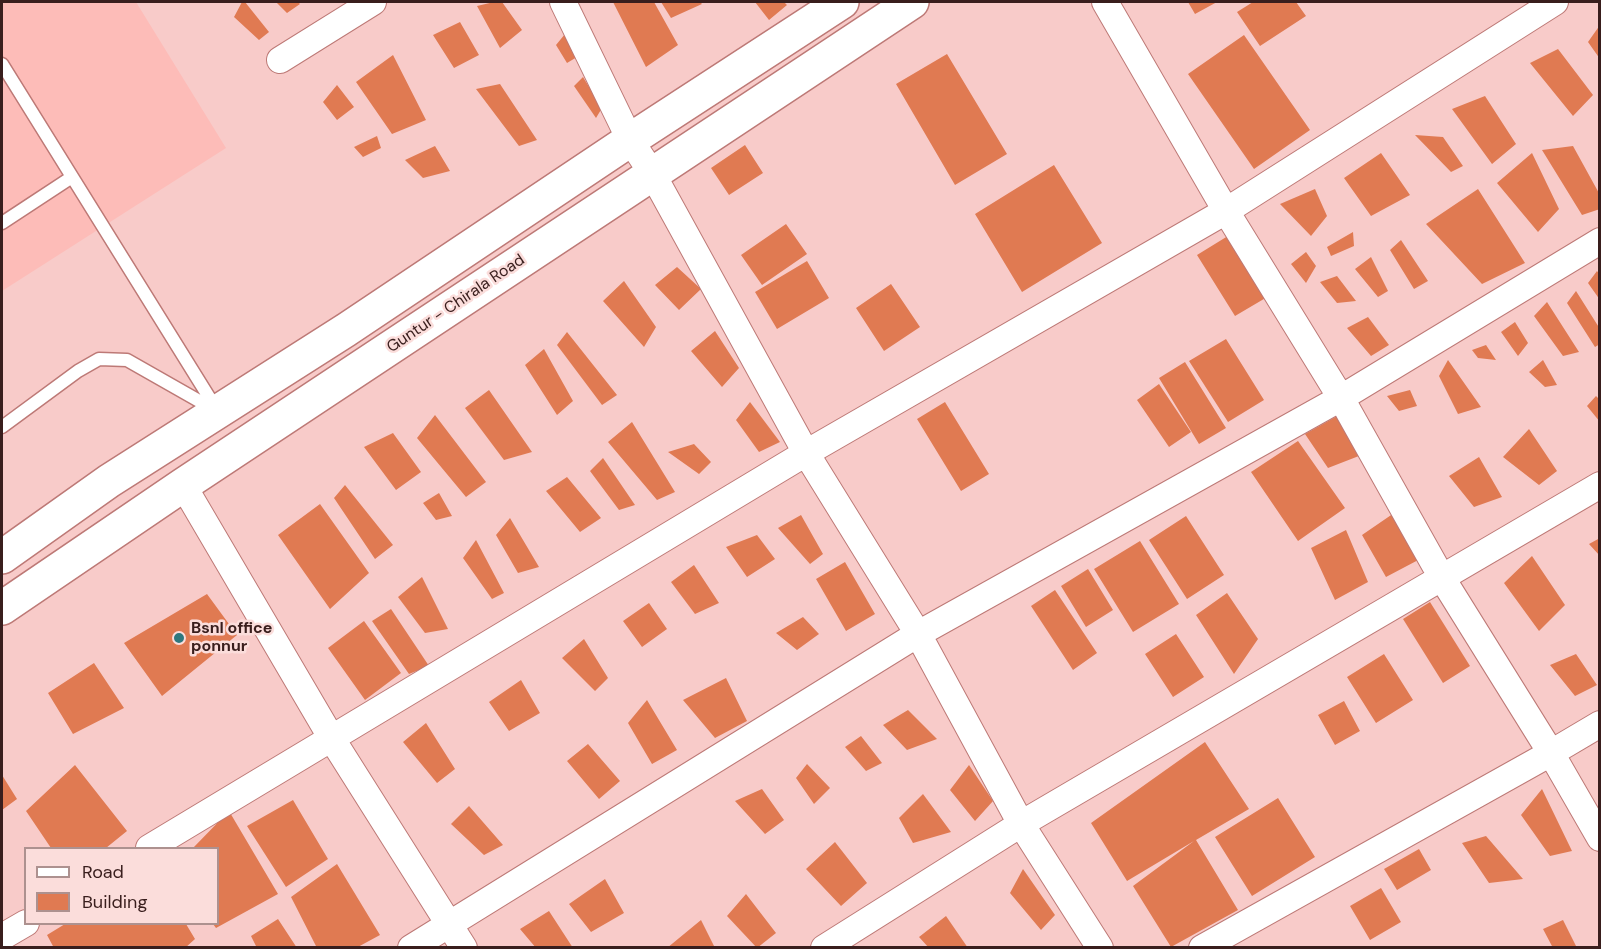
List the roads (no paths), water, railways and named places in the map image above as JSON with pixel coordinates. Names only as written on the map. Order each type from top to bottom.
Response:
[{"type":"main road","points":[[2,557],[109,481],[346,330],[630,140],[842,2]]},
{"type":"main road","name":"Guntur - Chirala Road","points":[[2,608],[183,485],[912,2]]},
{"type":"street","points":[[280,60],[373,2]]},
{"type":"street","points":[[563,2],[630,140],[652,173],[806,453],[918,634],[1021,824],[1100,948]]},
{"type":"street","points":[[1105,2],[1226,211],[1341,398],[1442,578],[1551,753],[1599,838]]},
{"type":"street","points":[[152,847],[806,453],[1226,211],[1555,2]]},
{"type":"street","points":[[411,948],[918,634],[1341,398],[1599,241]]},
{"type":"street","points":[[183,485],[332,739],[464,948]]},
{"type":"street","points":[[824,948],[1021,824],[1599,485]]},
{"type":"street","points":[[1202,948],[1599,724]]},
{"type":"street","points":[[2,937],[24,923]]},
{"type":"lane","points":[[2,64],[218,411]]},
{"type":"lane","points":[[2,223],[72,177]]},
{"type":"lane","points":[[2,427],[78,371],[99,359],[127,360],[218,411]]},
{"type":"place","name":"Bsnl office ponnur","points":[[179,638]]}]
